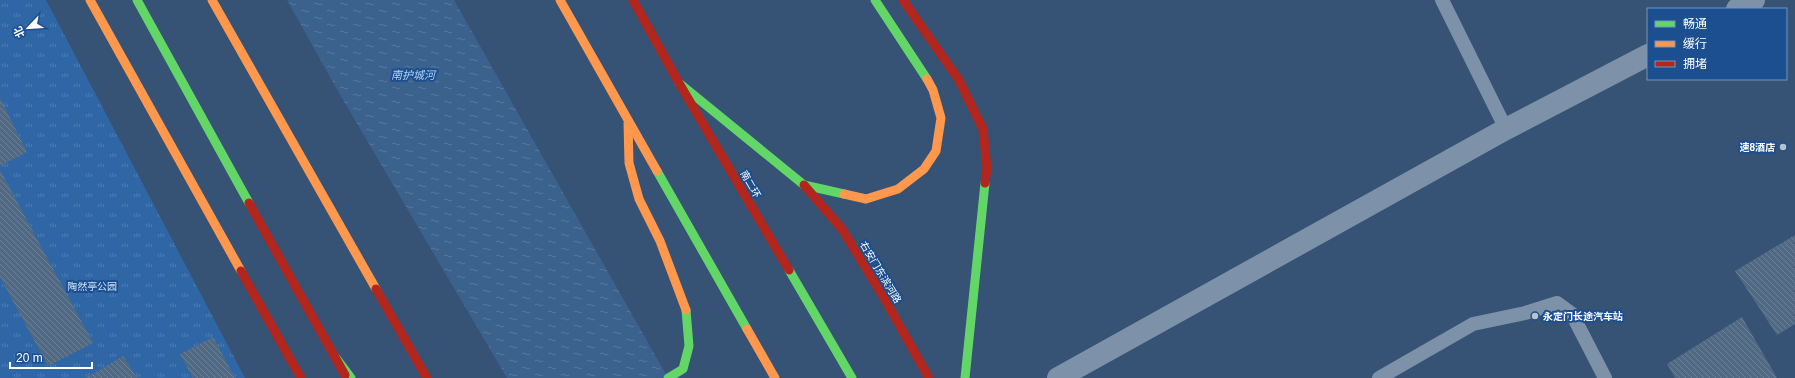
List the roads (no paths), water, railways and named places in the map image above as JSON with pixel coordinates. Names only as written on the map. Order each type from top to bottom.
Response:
[{"type":"main road","points":[[90,0],[301,378]]},
{"type":"main road","points":[[137,0],[347,378]]},
{"type":"main road","points":[[212,0],[427,378]]},
{"type":"main road","points":[[560,0],[774,378]]},
{"type":"main road","name":"南二环","points":[[633,0],[679,83],[852,378]]},
{"type":"main road","points":[[804,185],[866,199],[898,189],[924,169],[936,151],[941,118],[933,90],[920,66],[875,0]]},
{"type":"main road","points":[[903,0],[959,80],[983,129],[987,168],[965,378]]},
{"type":"main road","name":"右安门东滨河路","points":[[679,83],[804,185],[842,229],[929,378]]},
{"type":"main road","points":[[628,121],[628,163],[639,199],[660,241],[686,307],[689,330],[689,346],[683,369],[668,378]]},
{"type":"main road","points":[[336,358],[352,378]]},
{"type":"street","points":[[1739,8],[1754,0]]},
{"type":"street","points":[[1058,378],[1506,129],[1647,56]]},
{"type":"lane","points":[[1442,0],[1506,129]]},
{"type":"lane","points":[[1379,378],[1473,324],[1525,313],[1557,303],[1572,314],[1606,378]]},
{"type":"water","name":"南护城河","points":[[287,0],[454,0],[668,378],[507,378],[339,93]]},
{"type":"place","name":"速8酒店","points":[[1783,147]]},
{"type":"place","name":"永定门长途汽车站","points":[[1535,316]]},
{"type":"park label","name":"陶然亭公园","points":[[92,286]]}]
